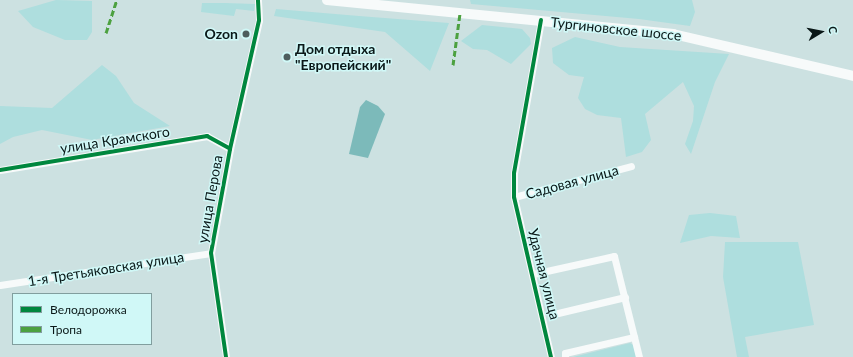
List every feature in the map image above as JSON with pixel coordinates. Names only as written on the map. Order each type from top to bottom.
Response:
[{"type":"main road","name":"Тургиновское шоссе","points":[[327,0],[541,20],[687,37],[853,76]]},
{"type":"street","name":"улица Перова","points":[[226,357],[211,253],[230,149],[259,20],[258,0]]},
{"type":"street","name":"Удачная улица","points":[[541,20],[514,174],[514,197],[551,357]]},
{"type":"street","name":"улица Крамского","points":[[0,170],[207,136],[230,149]]},
{"type":"street","name":"Садовая улица","points":[[514,197],[631,166]]},
{"type":"street","name":"1-я Третьяковская улица","points":[[0,284],[211,253]]},
{"type":"street","points":[[533,274],[613,255],[625,297],[639,357]]},
{"type":"street","points":[[558,313],[625,297]]},
{"type":"street","points":[[565,357],[565,353],[634,337]]},
{"type":"shaded area","points":[[56,0],[92,1],[92,32],[87,40],[65,40],[33,27],[18,11]]},
{"type":"shaded area","points":[[470,0],[692,0],[695,12],[690,26],[639,19],[471,4]]},
{"type":"shaded area","points":[[202,3],[255,4],[254,11],[236,9],[234,16],[201,12]]},
{"type":"shaded area","points":[[276,9],[449,23],[430,71],[385,32],[274,16]]},
{"type":"shaded area","points":[[482,25],[522,29],[530,38],[531,44],[511,64],[487,50],[473,49],[461,41]]},
{"type":"shaded area","points":[[575,37],[620,47],[729,54],[715,82],[691,154],[685,144],[693,121],[694,106],[683,82],[645,114],[651,140],[642,152],[626,157],[621,118],[597,115],[585,109],[578,98],[584,77],[569,75],[553,63],[552,48]]},
{"type":"shaded area","points":[[102,65],[116,76],[134,103],[170,126],[92,140],[42,130],[13,137],[0,144],[0,106],[52,108]]},
{"type":"shaded area","points":[[366,100],[378,106],[385,114],[368,158],[349,154],[360,107]]},
{"type":"shaded area","points":[[710,213],[736,216],[740,238],[711,236],[680,243],[689,215]]},
{"type":"shaded area","points":[[725,242],[798,242],[814,325],[745,337],[749,357],[737,357],[723,277]]},
{"type":"shaded area","points":[[630,343],[635,346],[637,357],[573,357]]},
{"type":"marked path","points":[[106,33],[117,0]]},
{"type":"marked path","points":[[453,65],[460,13]]},
{"type":"cycle path","points":[[226,357],[211,253],[230,149],[259,20],[258,0]]},
{"type":"cycle path","points":[[541,20],[514,173],[514,197],[551,357]]},
{"type":"cycle path","points":[[0,170],[207,136],[230,149]]},
{"type":"place","name":"Ozon","points":[[246,34]]},
{"type":"place","name":"Дом отдыха \"Европейский\"","points":[[287,57]]}]
